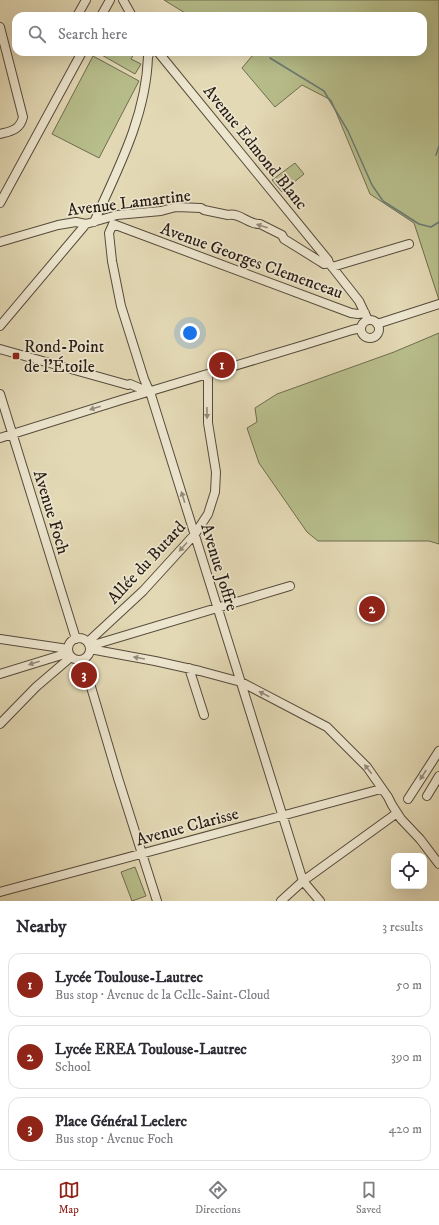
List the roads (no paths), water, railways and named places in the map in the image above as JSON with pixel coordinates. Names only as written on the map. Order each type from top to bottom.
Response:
[{"type":"street","points":[[79,12],[86,0]]},
{"type":"street","points":[[104,12],[110,0]]},
{"type":"street","points":[[123,0],[130,12]]},
{"type":"street","points":[[0,27],[22,114],[20,125],[12,131],[0,134]]},
{"type":"street","points":[[0,203],[80,56]]},
{"type":"street","points":[[0,326],[90,223],[110,188],[138,119],[144,93],[148,56]]},
{"type":"street","name":"Avenue Edmond Blanc","points":[[161,56],[314,242],[328,260],[330,265],[359,301],[366,316]]},
{"type":"street","name":"Avenue Lamartine","points":[[0,242],[58,225],[76,222],[90,223],[112,221],[117,215],[161,211],[176,207],[201,208],[228,215],[232,214],[244,218],[246,221],[260,224],[282,235],[284,239],[324,264],[330,265]]},
{"type":"street","name":"Avenue Joffre","points":[[112,221],[109,233],[112,261],[121,306],[151,395],[303,881]]},
{"type":"street","name":"Avenue Georges Clemenceau","points":[[112,221],[351,312],[366,316],[375,321],[377,324]]},
{"type":"street","points":[[302,250],[310,248],[314,242]]},
{"type":"street","points":[[330,265],[409,244]]},
{"type":"street","points":[[361,328],[364,335],[371,337],[377,334],[379,327],[377,324],[439,304]]},
{"type":"street","points":[[0,438],[361,328],[365,322],[366,316]]},
{"type":"street","points":[[0,349],[128,386],[130,384],[149,392]]},
{"type":"street","name":"Allée du Butard","points":[[89,646],[143,591],[194,534],[208,514],[215,492],[216,472],[208,423],[208,374]]},
{"type":"street","points":[[128,386],[132,397]]},
{"type":"street","name":"Avenue Foch","points":[[0,394],[76,639]]},
{"type":"street","points":[[89,646],[290,586]]},
{"type":"street","points":[[0,639],[69,653],[77,660],[83,660],[88,656],[89,646]]},
{"type":"street","points":[[0,724],[69,653],[71,642],[76,639],[83,639],[89,646],[189,668],[241,682],[328,727],[367,767],[401,819],[420,839],[439,864]]},
{"type":"street","points":[[0,674],[69,653]]},
{"type":"street","points":[[83,660],[157,901]]},
{"type":"street","points":[[189,668],[204,715]]},
{"type":"street","points":[[408,799],[439,751]]},
{"type":"street","points":[[426,796],[439,776]]},
{"type":"street","name":"Avenue Clarisse","points":[[0,892],[382,789]]},
{"type":"street","points":[[281,901],[303,881],[397,813]]},
{"type":"street","points":[[303,881],[320,901]]},
{"type":"waterway","points":[[270,58],[324,91],[348,131],[372,185],[383,201],[419,224],[431,227],[439,222]]},
{"type":"waterway","points":[[436,155],[439,146]]},
{"type":"place","name":"Rond-Point de l'Étoile","points":[[16,356]]},
{"type":"place","name":"Lycée Toulouse-Lautrec","points":[[222,365]]},
{"type":"place","name":"Lycée EREA Toulouse-Lautrec","points":[[372,609]]},
{"type":"place","name":"Place Général Leclerc","points":[[84,675]]}]
